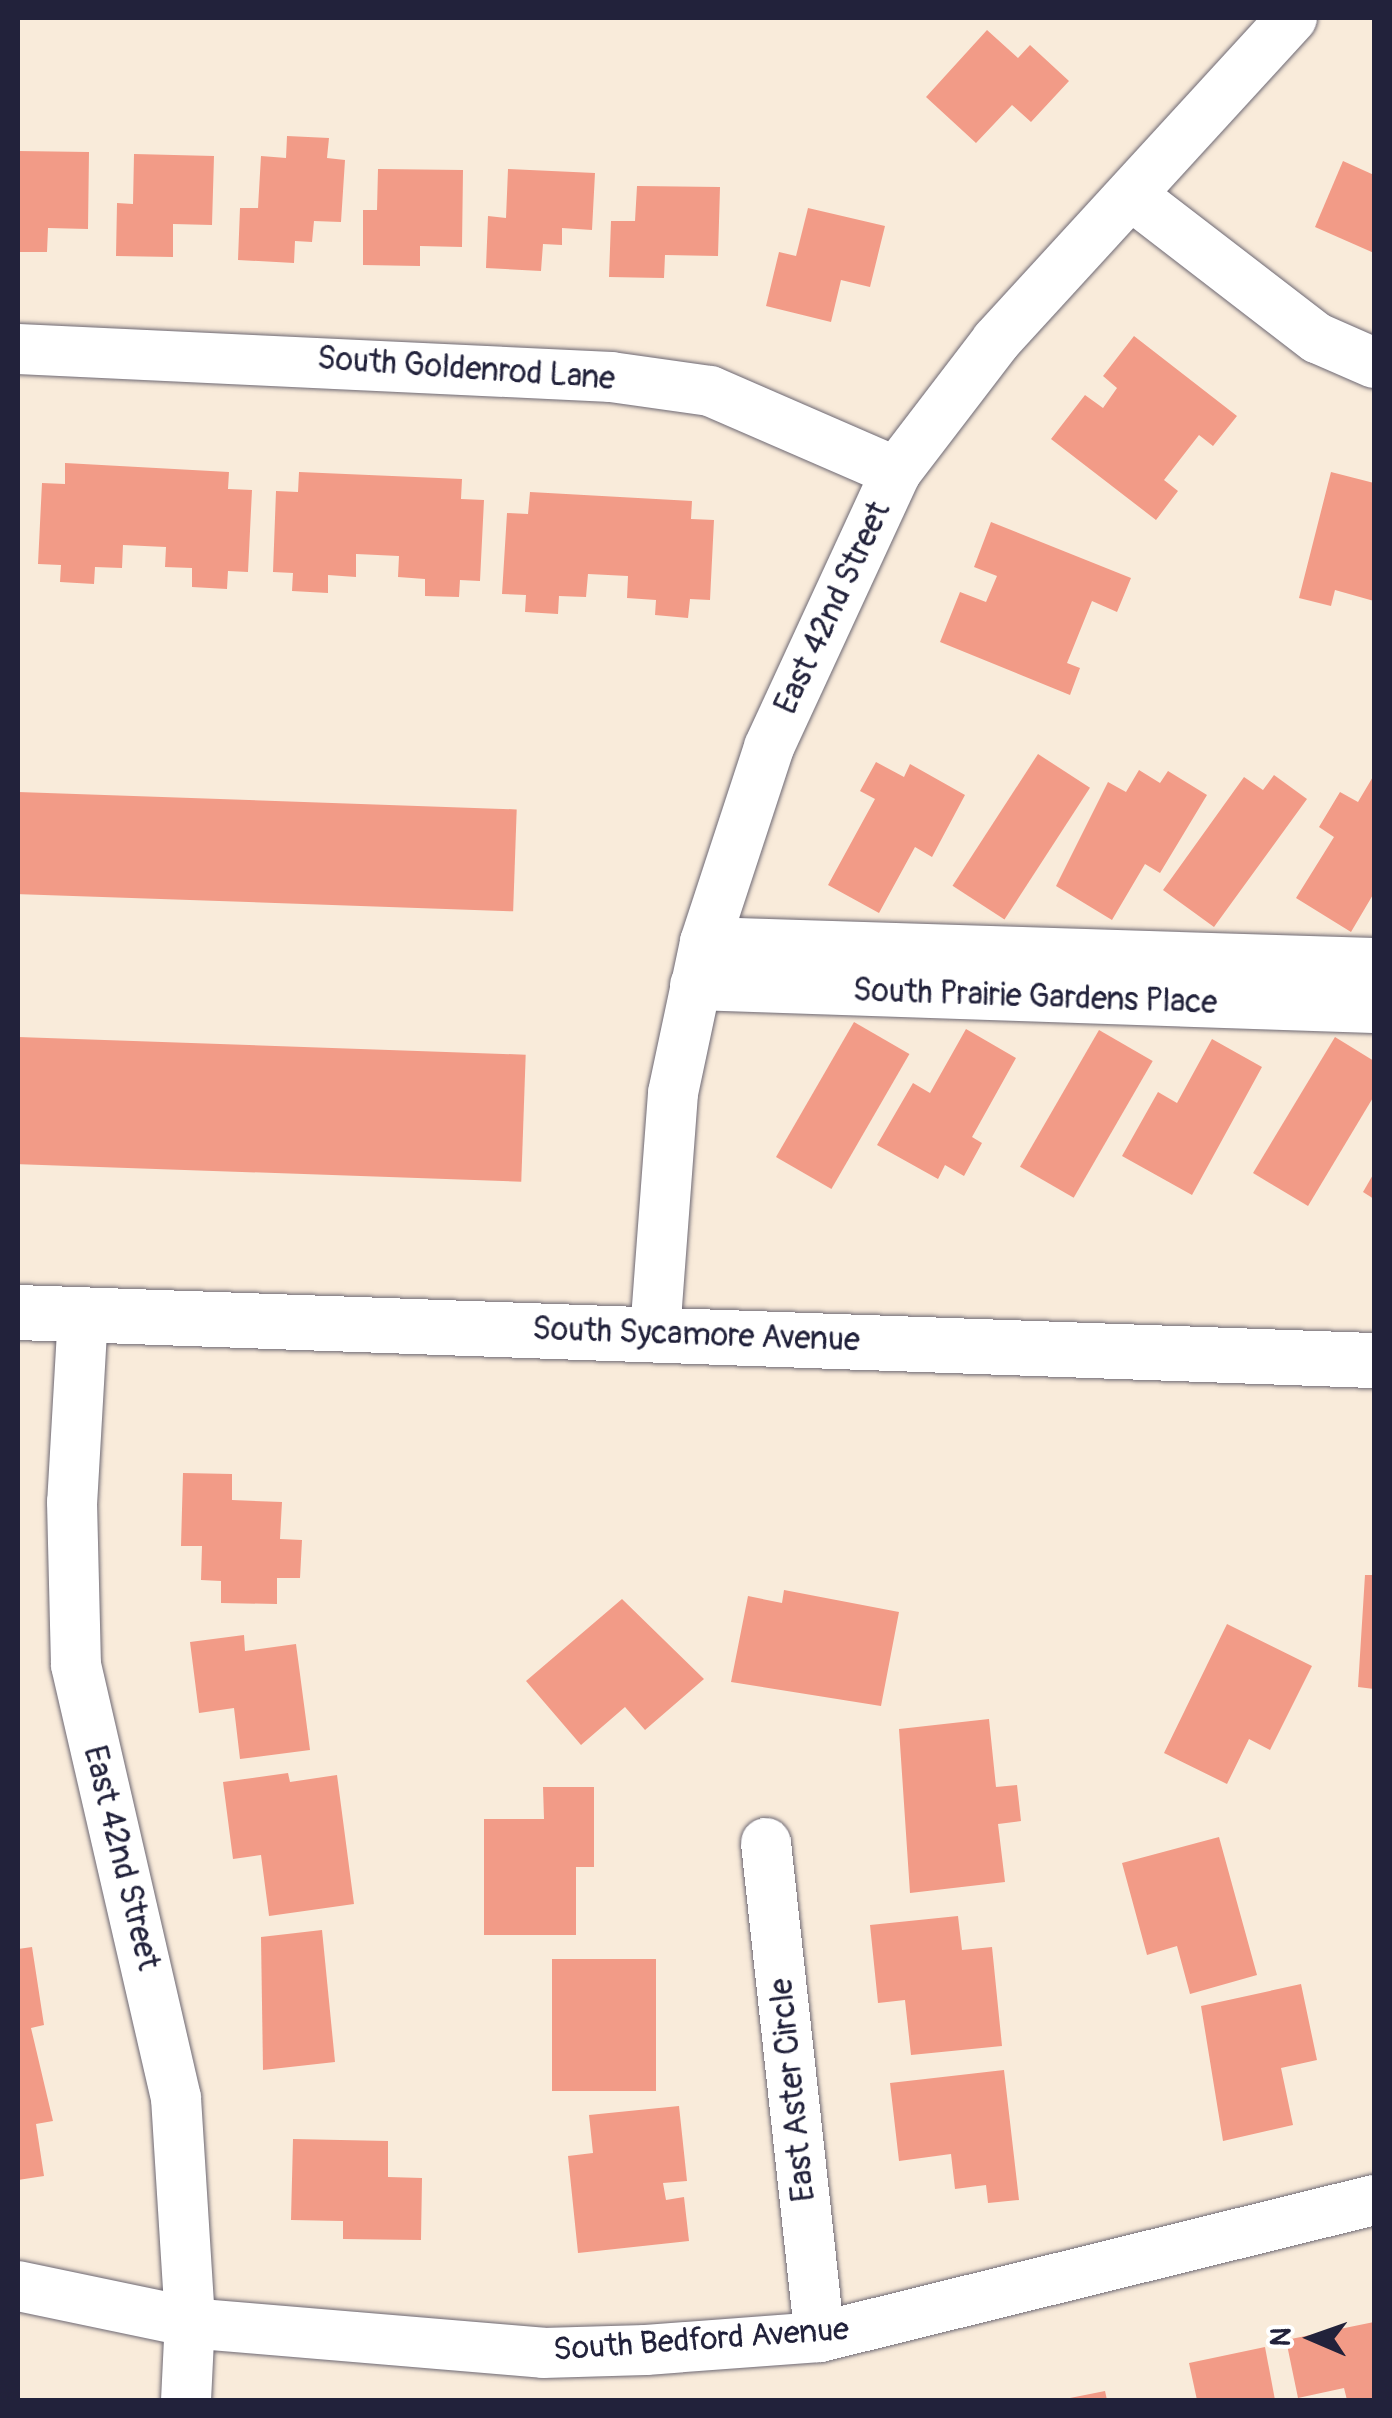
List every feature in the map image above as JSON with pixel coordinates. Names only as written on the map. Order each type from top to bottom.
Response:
[{"type":"main road","name":"South Sycamore Avenue","points":[[18,1312],[1374,1360]]},
{"type":"street","name":"East 42nd Street","points":[[655,1334],[673,1093],[700,963],[769,747],[896,472],[996,342],[1292,18]]},
{"type":"street","points":[[1130,195],[1317,338],[1374,364]]},
{"type":"street","name":"South Goldenrod Lane","points":[[18,349],[476,364],[710,391],[896,472]]},
{"type":"street","name":"South Prairie Gardens Place","points":[[700,963],[1374,963]]},
{"type":"street","name":"South Prairie Gardens Place","points":[[700,963],[1374,1008]]},
{"type":"street","name":"East 42nd Street","points":[[83,1314],[72,1502],[76,1665],[176,2098],[190,2318],[186,2400]]},
{"type":"street","name":"East Aster Circle","points":[[766,1843],[820,2338]]},
{"type":"street","name":"South Bedford Avenue","points":[[18,2286],[190,2318],[543,2353],[820,2338],[1374,2200]]},
{"type":"building","points":[[987,30],[1018,58],[1030,45],[1069,81],[1031,122],[1012,105],[976,143],[926,97]]},
{"type":"building","points":[[287,136],[329,138],[327,158],[345,160],[341,222],[314,221],[312,242],[295,241],[294,263],[238,260],[240,208],[258,208],[261,156],[286,158]]},
{"type":"building","points":[[18,151],[89,152],[88,229],[48,228],[47,252],[18,252]]},
{"type":"building","points":[[134,154],[214,156],[212,225],[173,224],[173,257],[116,256],[117,203],[133,204]]},
{"type":"building","points":[[1343,161],[1374,175],[1374,253],[1315,227]]},
{"type":"building","points":[[378,169],[463,170],[462,247],[420,246],[420,266],[363,265],[363,210],[377,210]]},
{"type":"building","points":[[508,169],[595,173],[592,230],[562,228],[562,245],[543,244],[541,271],[486,268],[488,216],[506,218]]},
{"type":"building","points":[[637,186],[720,187],[718,256],[665,255],[664,278],[609,277],[611,221],[635,221]]},
{"type":"building","points":[[808,208],[885,226],[870,287],[841,280],[831,322],[766,306],[779,252],[796,256]]},
{"type":"building","points":[[1134,336],[1237,416],[1213,446],[1199,435],[1164,480],[1178,491],[1156,520],[1051,439],[1085,395],[1103,408],[1117,388],[1103,376]]},
{"type":"building","points":[[65,463],[229,472],[228,489],[252,490],[248,572],[228,571],[227,589],[192,587],[192,568],[165,567],[166,547],[123,545],[122,568],[95,567],[94,584],[60,582],[61,565],[38,564],[42,483],[65,484]]},
{"type":"building","points":[[299,472],[462,479],[461,499],[484,500],[480,581],[460,580],[459,597],[425,596],[425,579],[398,577],[399,556],[356,554],[356,577],[328,575],[328,593],[292,591],[293,573],[273,572],[276,491],[298,492]]},
{"type":"building","points":[[1331,472],[1374,483],[1374,601],[1335,590],[1331,606],[1299,598]]},
{"type":"building","points":[[530,492],[692,501],[691,519],[714,520],[710,600],[690,599],[688,618],[655,615],[656,600],[627,598],[628,576],[588,574],[586,597],[559,596],[558,614],[525,612],[526,595],[502,594],[507,513],[528,514]]},
{"type":"building","points":[[991,522],[1131,578],[1117,612],[1092,601],[1067,663],[1080,668],[1070,695],[940,642],[960,592],[986,602],[997,576],[974,567]]},
{"type":"building","points":[[1038,754],[1090,788],[1004,919],[952,886]]},
{"type":"building","points":[[876,762],[904,777],[910,764],[965,795],[932,857],[915,847],[879,913],[828,885],[875,799],[860,791]]},
{"type":"building","points":[[1139,770],[1160,783],[1168,771],[1207,795],[1160,873],[1145,864],[1112,920],[1056,886],[1108,782],[1126,792]]},
{"type":"building","points":[[1274,775],[1307,799],[1214,927],[1163,890],[1244,777],[1263,790]]},
{"type":"building","points":[[1374,775],[1374,893],[1351,932],[1296,898],[1334,837],[1319,827],[1340,792],[1358,802]]},
{"type":"building","points":[[18,792],[517,809],[513,911],[18,894]]},
{"type":"building","points":[[854,1022],[909,1054],[831,1189],[776,1157]]},
{"type":"building","points":[[966,1029],[1016,1058],[972,1137],[982,1143],[964,1176],[945,1165],[938,1179],[877,1145],[913,1083],[930,1093]]},
{"type":"building","points":[[1099,1030],[1153,1061],[1074,1198],[1020,1167]]},
{"type":"building","points":[[18,1037],[526,1055],[521,1182],[18,1164]]},
{"type":"building","points":[[1335,1037],[1374,1061],[1374,1096],[1308,1206],[1253,1173]]},
{"type":"building","points":[[1212,1039],[1262,1067],[1192,1195],[1122,1156],[1158,1092],[1177,1103]]},
{"type":"building","points":[[1374,1173],[1374,1199],[1363,1192]]},
{"type":"building","points":[[183,1473],[232,1474],[232,1500],[282,1502],[280,1539],[302,1540],[300,1578],[277,1578],[277,1604],[221,1603],[221,1581],[201,1580],[202,1546],[181,1546]]},
{"type":"building","points":[[1365,1575],[1374,1575],[1374,1689],[1358,1687]]},
{"type":"building","points":[[784,1590],[899,1612],[881,1706],[731,1682],[748,1596],[782,1603]]},
{"type":"building","points":[[622,1599],[704,1679],[645,1730],[625,1707],[581,1745],[526,1681]]},
{"type":"building","points":[[1227,1624],[1312,1666],[1270,1750],[1249,1739],[1227,1784],[1164,1753]]},
{"type":"building","points":[[244,1635],[245,1651],[296,1644],[310,1750],[240,1759],[234,1708],[199,1713],[190,1642]]},
{"type":"building","points":[[989,1719],[996,1787],[1017,1785],[1021,1821],[998,1824],[1005,1882],[910,1893],[899,1729]]},
{"type":"building","points":[[288,1773],[290,1782],[337,1775],[354,1904],[269,1916],[261,1855],[233,1859],[223,1782]]},
{"type":"building","points":[[543,1787],[594,1787],[594,1867],[576,1867],[576,1935],[484,1935],[484,1819],[544,1819]]},
{"type":"building","points":[[1219,1837],[1257,1975],[1190,1994],[1177,1946],[1147,1955],[1122,1863]]},
{"type":"building","points":[[958,1916],[962,1950],[992,1947],[1002,2046],[911,2055],[905,2000],[878,2003],[870,1925]]},
{"type":"building","points":[[322,1930],[335,2062],[263,2070],[261,1937]]},
{"type":"building","points":[[32,1947],[44,2025],[31,2028],[53,2121],[36,2124],[44,2176],[18,2180],[18,1949]]},
{"type":"building","points":[[552,1959],[656,1959],[656,2091],[552,2091]]},
{"type":"building","points":[[1301,1984],[1317,2060],[1281,2068],[1293,2125],[1223,2141],[1201,2006]]},
{"type":"building","points":[[1004,2070],[1019,2200],[988,2203],[986,2185],[955,2189],[951,2154],[899,2161],[890,2083]]},
{"type":"building","points":[[679,2106],[687,2181],[663,2183],[666,2200],[684,2197],[689,2241],[578,2253],[568,2156],[593,2153],[589,2115]]},
{"type":"building","points":[[293,2139],[388,2141],[388,2177],[422,2178],[421,2240],[343,2239],[343,2221],[291,2220]]},
{"type":"building","points":[[1374,2322],[1374,2400],[1347,2400],[1344,2388],[1298,2398],[1286,2340]]},
{"type":"building","points":[[1265,2347],[1275,2400],[1197,2400],[1189,2363]]},
{"type":"building","points":[[1105,2391],[1107,2400],[1065,2400],[1065,2399]]}]
